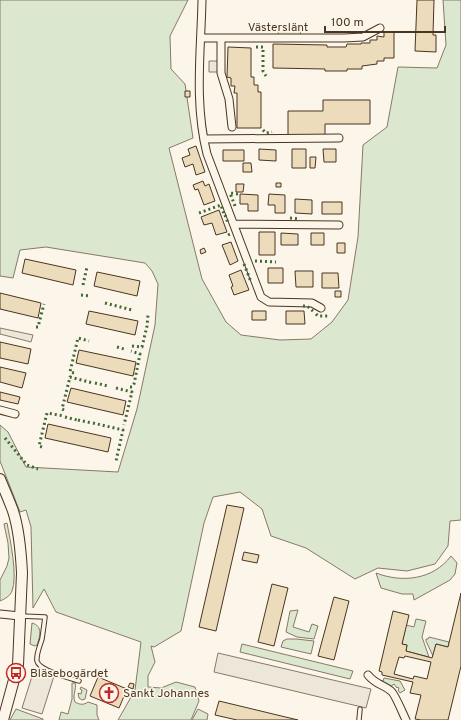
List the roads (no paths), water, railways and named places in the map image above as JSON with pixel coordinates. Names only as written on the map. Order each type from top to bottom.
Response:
[{"type":"street","points":[[202,0],[199,75],[200,117],[204,139],[207,154],[261,297],[269,302],[312,303],[321,308]]},
{"type":"street","name":"Västerslänt","points":[[201,38],[363,37],[380,28]]},
{"type":"street","points":[[221,38],[221,73],[229,99],[232,127]]},
{"type":"street","points":[[204,139],[339,138]]},
{"type":"street","points":[[234,224],[339,225]]},
{"type":"street","points":[[0,410],[15,414]]},
{"type":"street","points":[[0,479],[13,511],[21,559],[18,665],[3,720]]},
{"type":"street","points":[[0,614],[20,616]]},
{"type":"street","points":[[368,675],[373,682],[390,690],[394,694],[406,720]]},
{"type":"lane","points":[[20,616],[45,617],[37,661],[46,670],[79,682]]},
{"type":"lane","points":[[359,720],[360,709]]},
{"type":"place","name":"Bläsebogärdet","points":[[16,673]]},
{"type":"place","name":"Sankt Johannes","points":[[109,693]]}]
